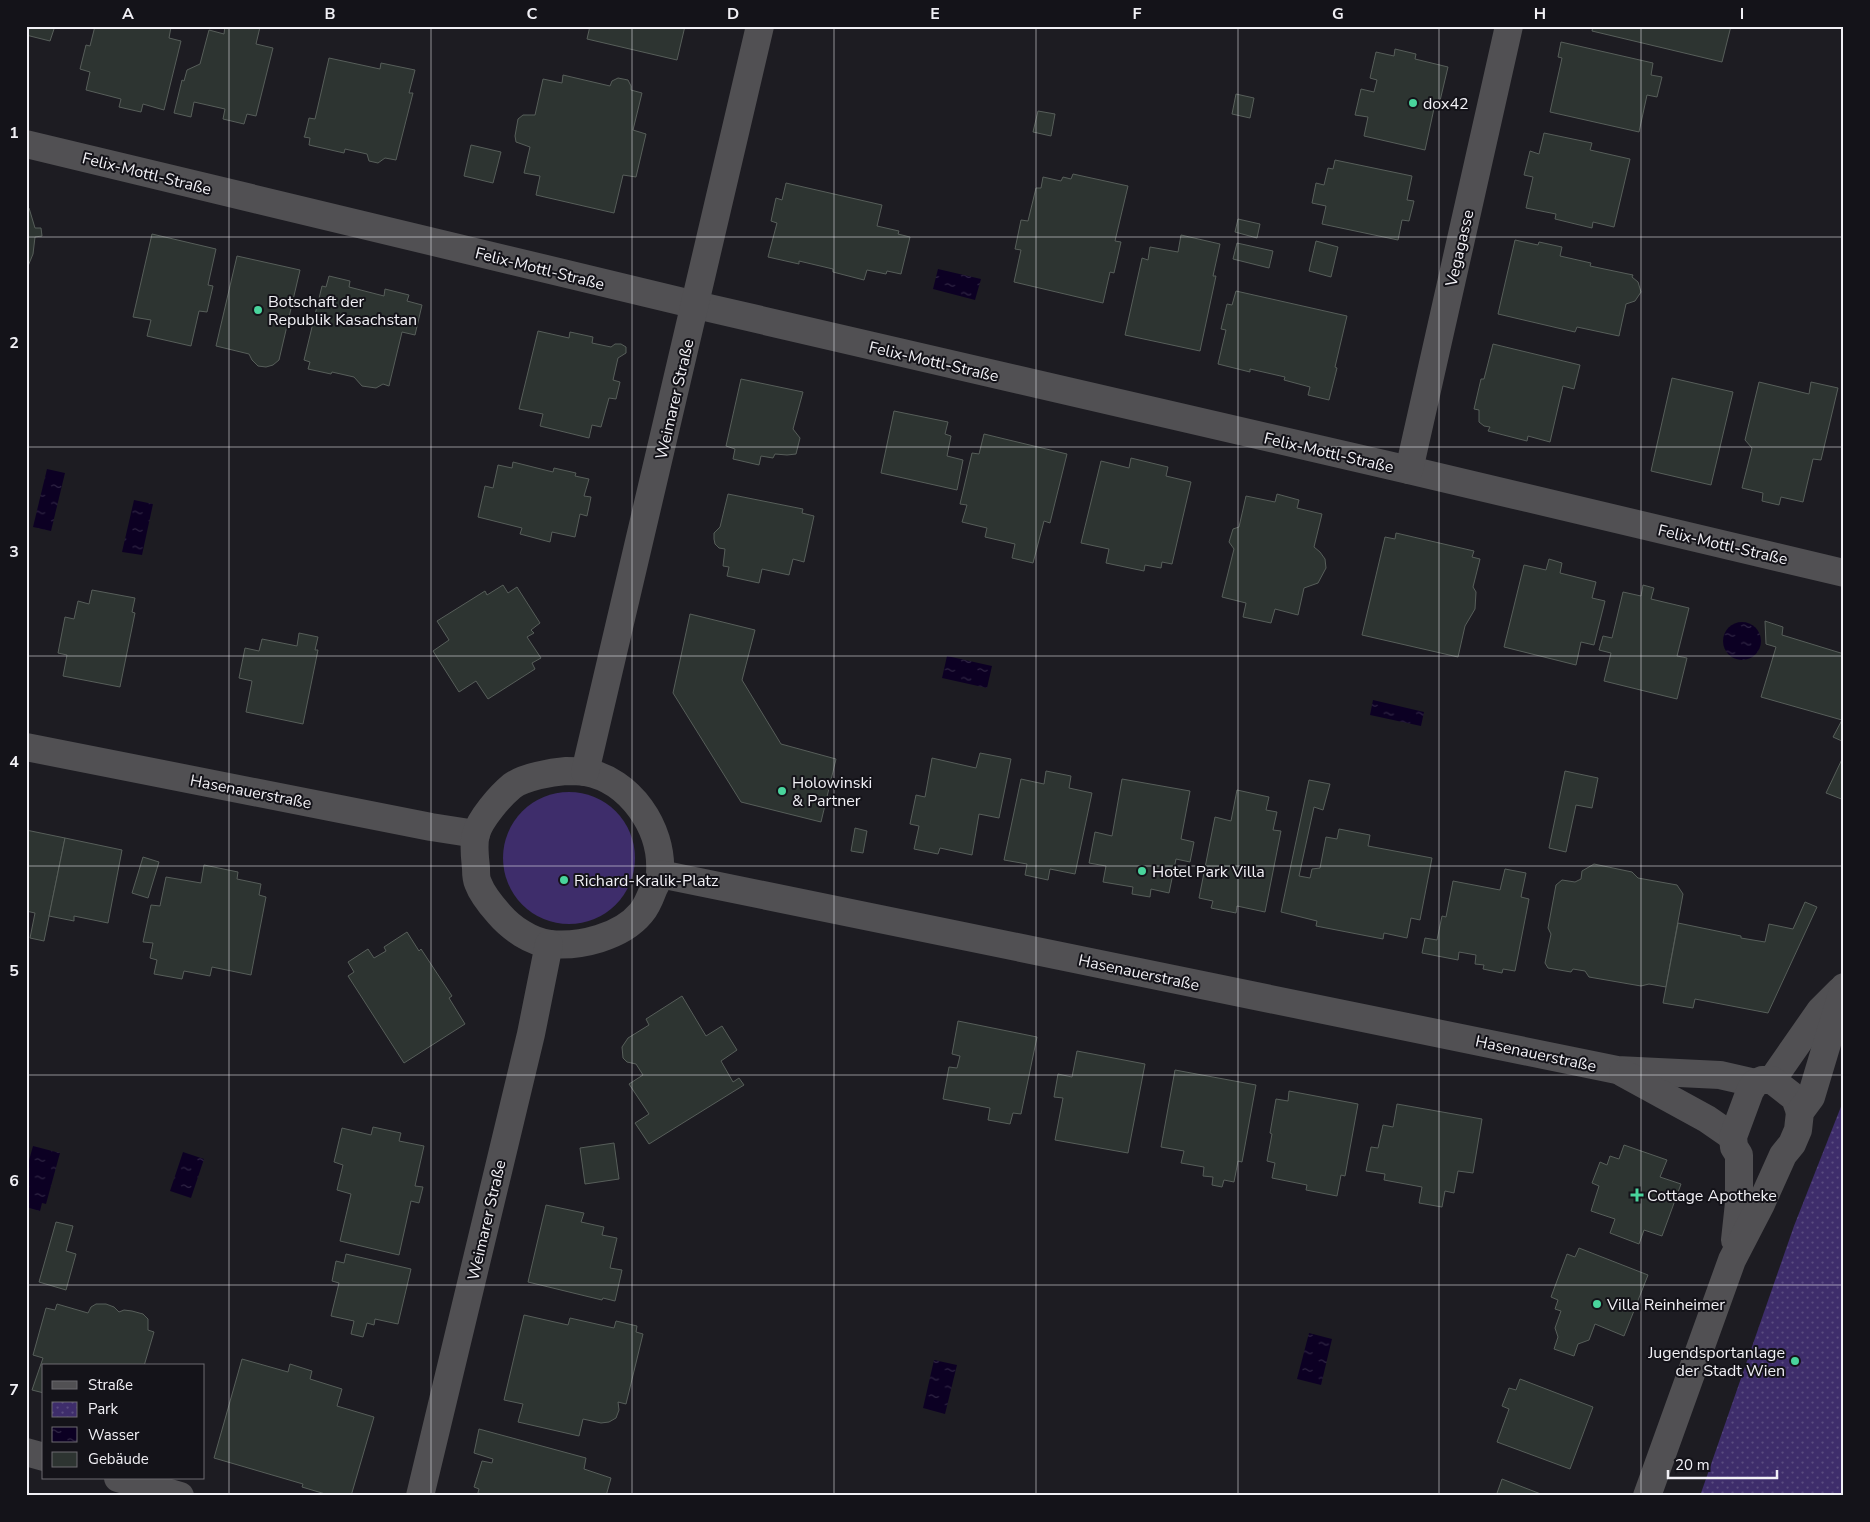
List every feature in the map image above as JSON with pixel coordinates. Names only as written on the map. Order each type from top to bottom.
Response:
[{"type":"street","name":"Weimarer Straße","points":[[585,772],[696,306],[760,26]]},
{"type":"street","name":"Vegagasse","points":[[1409,470],[1509,26]]},
{"type":"street","name":"Felix-Mottl-Straße","points":[[26,144],[696,306],[1409,470],[1844,573]]},
{"type":"street","name":"Hasenauerstraße","points":[[26,747],[431,827],[476,834]]},
{"type":"street","points":[[585,772],[606,779],[621,789],[644,812],[657,840],[660,874],[648,903],[640,914],[626,926],[613,933],[594,939],[572,944],[549,944],[529,937],[508,925],[491,904],[478,882],[475,856],[476,834],[489,811],[513,785],[546,773],[585,772]]},
{"type":"street","name":"Hasenauerstraße","points":[[660,874],[1617,1070],[1720,1076],[1764,1081]]},
{"type":"street","name":"Weimarer Straße","points":[[420,1496],[531,1034],[549,944]]},
{"type":"street","points":[[1732,1260],[1740,1203],[1736,1146],[1750,1091],[1764,1081],[1820,1011],[1843,987]]},
{"type":"street","points":[[1800,1112],[1811,1097],[1816,1085],[1843,987]]},
{"type":"street","name":"Hasenauerstraße","points":[[1617,1070],[1707,1119],[1736,1146]]},
{"type":"street","points":[[1647,1496],[1732,1260],[1761,1204],[1783,1155],[1792,1144],[1798,1130],[1800,1112],[1795,1098],[1764,1081]]},
{"type":"street","points":[[1736,1146],[1757,1160],[1771,1160],[1783,1155]]},
{"type":"street","points":[[26,1452],[42,1456]]},
{"type":"street","points":[[125,1480],[180,1496]]},
{"type":"green space","points":[[569,792],[594,797],[615,812],[630,833],[635,858],[630,883],[615,904],[594,919],[569,924],[544,919],[523,904],[508,883],[503,858],[508,833],[523,812],[544,797]]},
{"type":"green space","name":"Jugendsportanlage der Stadt Wien","points":[[1844,1099],[1844,1496],[1700,1496],[1794,1226]]},
{"type":"water","points":[[938,269],[981,279],[975,300],[933,289]]},
{"type":"water","points":[[47,469],[65,473],[51,531],[33,527]]},
{"type":"water","points":[[134,500],[153,504],[142,555],[122,552]]},
{"type":"water","points":[[1742,622],[1749,623],[1755,628],[1760,634],[1760,648],[1755,654],[1749,659],[1742,660],[1735,659],[1729,654],[1724,648],[1723,641],[1724,634],[1729,628],[1735,623]]},
{"type":"water","points":[[947,656],[992,666],[987,688],[942,678]]},
{"type":"water","points":[[1373,700],[1424,712],[1421,726],[1370,715]]},
{"type":"water","points":[[33,1146],[60,1153],[46,1204],[42,1203],[40,1211],[26,1207],[26,1171]]},
{"type":"water","points":[[183,1152],[204,1159],[191,1198],[170,1191]]},
{"type":"water","points":[[1309,1333],[1332,1339],[1321,1385],[1297,1379]]},
{"type":"water","points":[[934,1360],[957,1365],[945,1414],[923,1408]]},
{"type":"building","points":[[26,26],[55,26],[50,41],[26,35]]},
{"type":"building","points":[[95,26],[171,27],[169,38],[181,41],[164,110],[143,104],[141,112],[119,107],[121,99],[86,90],[90,72],[80,69],[86,45],[90,46]]},
{"type":"building","points":[[225,26],[260,27],[256,44],[273,48],[256,116],[247,114],[244,124],[223,119],[225,109],[194,102],[191,117],[174,113],[182,80],[184,81],[187,70],[200,64],[209,30],[224,34]]},
{"type":"building","points":[[590,26],[685,26],[677,60],[587,39]]},
{"type":"building","points":[[1593,26],[1731,26],[1722,62],[1592,31]]},
{"type":"building","points":[[1561,42],[1653,63],[1651,75],[1662,77],[1657,97],[1647,95],[1639,132],[1550,112],[1562,58],[1558,57]]},
{"type":"building","points":[[1395,49],[1416,54],[1415,59],[1448,67],[1439,105],[1435,104],[1425,150],[1364,136],[1368,117],[1355,115],[1361,89],[1374,92],[1377,80],[1370,78],[1376,52],[1394,56]]},
{"type":"building","points":[[329,58],[380,69],[381,63],[415,70],[409,93],[413,93],[396,160],[385,158],[378,163],[369,161],[367,154],[345,149],[344,153],[309,145],[310,138],[304,137],[309,118],[315,119]]},
{"type":"building","points":[[563,75],[610,86],[612,81],[618,78],[628,80],[631,90],[642,93],[633,130],[646,134],[636,177],[623,175],[614,213],[536,195],[540,176],[524,173],[530,147],[516,142],[515,136],[518,119],[523,115],[535,115],[543,79],[562,83]]},
{"type":"building","points":[[1236,94],[1254,98],[1250,118],[1232,114]]},
{"type":"building","points":[[1038,111],[1055,114],[1051,136],[1033,132]]},
{"type":"building","points":[[1544,133],[1592,143],[1590,150],[1630,159],[1614,227],[1593,222],[1592,228],[1555,219],[1556,214],[1526,208],[1533,177],[1524,175],[1530,151],[1539,154]]},
{"type":"building","points":[[471,145],[501,152],[493,183],[464,176]]},
{"type":"building","points":[[1335,160],[1412,176],[1407,200],[1414,201],[1409,221],[1402,220],[1398,240],[1322,224],[1326,206],[1312,203],[1316,183],[1324,185],[1328,168],[1333,169]]},
{"type":"building","points":[[1073,174],[1128,186],[1115,241],[1121,242],[1114,273],[1110,272],[1103,303],[1014,282],[1021,250],[1015,249],[1021,220],[1028,221],[1036,188],[1041,188],[1043,177],[1061,181],[1063,177],[1071,179]]},
{"type":"building","points":[[786,183],[882,205],[877,226],[899,231],[898,234],[910,237],[901,274],[887,271],[886,274],[867,270],[864,280],[833,272],[833,269],[799,261],[799,264],[768,257],[777,223],[771,221],[776,198],[782,200]]},
{"type":"building","points":[[29,208],[35,228],[41,228],[42,236],[35,237],[33,254],[26,271],[26,210]]},
{"type":"building","points":[[1238,219],[1260,224],[1257,238],[1235,232]]},
{"type":"building","points":[[152,234],[216,249],[208,285],[213,286],[207,312],[199,311],[191,346],[147,336],[151,320],[133,317]]},
{"type":"building","points":[[1181,235],[1220,244],[1213,276],[1216,276],[1200,351],[1125,335],[1142,258],[1148,260],[1150,247],[1178,252]]},
{"type":"building","points":[[1515,240],[1538,245],[1539,242],[1562,247],[1560,256],[1591,263],[1590,266],[1633,275],[1632,277],[1638,282],[1641,292],[1635,301],[1626,304],[1619,336],[1577,327],[1575,332],[1498,314]]},
{"type":"building","points":[[1316,241],[1338,247],[1331,277],[1309,271]]},
{"type":"building","points":[[1237,243],[1273,251],[1269,268],[1233,259]]},
{"type":"building","name":"Botschaft der Republik Kasachstan","points":[[237,256],[300,270],[279,360],[273,365],[266,367],[258,366],[249,354],[216,346]]},
{"type":"building","points":[[329,276],[350,281],[349,287],[384,296],[385,289],[409,295],[407,301],[422,305],[415,335],[402,332],[389,386],[383,384],[376,388],[362,386],[354,377],[308,369],[310,362],[304,360],[322,286],[326,287]]},
{"type":"building","points":[[1236,291],[1347,316],[1329,400],[1308,395],[1310,387],[1284,380],[1285,377],[1250,369],[1250,372],[1218,364],[1226,330],[1221,329],[1227,304],[1232,305]]},
{"type":"building","points":[[538,331],[569,338],[570,332],[593,337],[592,343],[611,347],[615,344],[621,344],[626,347],[626,353],[618,358],[613,380],[620,382],[616,399],[609,398],[601,427],[592,425],[589,438],[540,426],[543,414],[519,409]]},
{"type":"building","points":[[1493,344],[1580,365],[1574,389],[1563,386],[1550,442],[1528,436],[1527,441],[1488,431],[1490,427],[1484,426],[1479,422],[1479,410],[1474,409],[1481,379],[1484,379]]},
{"type":"building","points":[[1672,378],[1733,392],[1711,485],[1651,471]]},
{"type":"building","points":[[741,379],[803,392],[793,429],[800,438],[796,454],[775,454],[773,458],[761,456],[759,465],[733,459],[735,449],[726,446]]},
{"type":"building","points":[[1759,382],[1809,394],[1811,382],[1838,388],[1821,460],[1813,459],[1803,502],[1781,497],[1779,505],[1762,501],[1763,493],[1742,488],[1752,448],[1745,440]]},
{"type":"building","points":[[894,411],[948,422],[945,434],[951,436],[947,456],[963,460],[957,490],[881,473]]},
{"type":"building","points":[[984,434],[1067,454],[1050,523],[1044,521],[1033,563],[1012,558],[1015,544],[985,537],[987,528],[962,522],[967,505],[960,504],[972,453],[979,454]]},
{"type":"building","points":[[1131,458],[1168,467],[1166,476],[1191,482],[1172,564],[1162,562],[1161,568],[1145,565],[1144,571],[1106,563],[1109,549],[1081,543],[1101,461],[1129,468]]},
{"type":"building","points":[[513,462],[553,472],[554,468],[576,473],[575,476],[589,479],[584,496],[591,497],[587,516],[580,514],[575,537],[552,532],[550,542],[520,534],[522,528],[478,517],[485,486],[493,488],[498,465],[512,468]]},
{"type":"building","points":[[728,494],[803,509],[802,513],[814,516],[804,562],[793,559],[789,575],[762,569],[759,583],[727,576],[729,567],[723,566],[725,549],[719,548],[715,544],[714,533],[720,527]]},
{"type":"building","points":[[1277,494],[1299,500],[1297,508],[1322,514],[1314,547],[1325,559],[1326,568],[1318,583],[1304,588],[1298,615],[1275,609],[1271,623],[1243,617],[1246,603],[1222,597],[1234,549],[1229,542],[1233,529],[1239,527],[1246,496],[1275,502]]},
{"type":"building","points":[[1396,533],[1474,551],[1472,557],[1480,559],[1473,587],[1476,592],[1475,609],[1465,626],[1458,657],[1362,635],[1385,537],[1395,539]]},
{"type":"building","points":[[1549,559],[1562,563],[1560,573],[1596,582],[1592,598],[1605,601],[1594,645],[1581,642],[1576,665],[1504,647],[1524,565],[1546,570]]},
{"type":"building","points":[[503,585],[508,593],[517,587],[540,623],[531,630],[534,633],[527,637],[541,658],[532,663],[535,669],[488,699],[476,681],[459,692],[433,651],[449,640],[437,621],[485,591],[487,595]]},
{"type":"building","points":[[1643,585],[1654,588],[1651,599],[1689,608],[1677,656],[1687,658],[1677,699],[1604,681],[1611,653],[1599,650],[1603,636],[1612,638],[1623,592],[1641,596]]},
{"type":"building","points":[[92,590],[135,598],[132,612],[135,613],[120,687],[63,676],[67,655],[58,653],[65,617],[74,619],[78,601],[89,604]]},
{"type":"building","points":[[690,614],[755,630],[742,680],[781,744],[836,759],[821,822],[741,802],[673,693]]},
{"type":"building","points":[[1765,621],[1783,627],[1782,635],[1844,654],[1844,742],[1833,737],[1842,720],[1761,697],[1776,647],[1766,644]]},
{"type":"building","points":[[299,633],[318,637],[315,650],[318,650],[303,724],[246,712],[252,681],[239,678],[245,648],[259,651],[262,639],[297,646]]},
{"type":"building","points":[[980,753],[1011,759],[999,818],[979,814],[972,855],[940,848],[938,854],[914,849],[919,826],[910,824],[916,795],[925,797],[932,758],[976,768]]},
{"type":"building","points":[[1844,755],[1844,800],[1826,793]]},
{"type":"building","points":[[1046,771],[1071,776],[1069,788],[1092,793],[1075,874],[1050,869],[1048,880],[1025,875],[1027,864],[1004,860],[1021,779],[1044,784]]},
{"type":"building","points":[[1565,771],[1598,778],[1592,808],[1576,805],[1566,852],[1549,848]]},
{"type":"building","points":[[1122,779],[1190,791],[1181,839],[1194,842],[1190,862],[1176,859],[1169,893],[1151,889],[1150,897],[1132,894],[1133,887],[1103,882],[1106,866],[1089,863],[1095,832],[1112,836]]},
{"type":"building","points":[[1309,780],[1330,784],[1323,810],[1314,807],[1299,876],[1310,878],[1312,869],[1320,868],[1326,837],[1337,839],[1339,829],[1370,835],[1368,846],[1432,858],[1420,920],[1411,918],[1407,938],[1384,933],[1383,939],[1316,926],[1317,921],[1281,912]]},
{"type":"building","points":[[1237,790],[1269,797],[1266,810],[1277,812],[1273,830],[1281,831],[1265,912],[1237,906],[1236,913],[1211,908],[1213,901],[1199,898],[1215,817],[1231,821]]},
{"type":"building","points":[[855,828],[867,831],[863,853],[851,851]]},
{"type":"building","points":[[26,830],[65,838],[44,941],[30,938],[35,913],[26,911]]},
{"type":"building","points":[[65,838],[122,850],[108,923],[74,916],[74,921],[49,916]]},
{"type":"building","points":[[143,857],[159,862],[148,898],[132,893]]},
{"type":"building","points":[[1594,864],[1632,872],[1638,878],[1677,885],[1683,894],[1666,987],[1649,984],[1641,986],[1589,977],[1585,971],[1573,969],[1571,972],[1548,968],[1545,963],[1551,934],[1548,928],[1556,885],[1562,880],[1575,882],[1581,879],[1582,871]]},
{"type":"building","points":[[204,865],[238,872],[237,879],[261,884],[259,895],[266,897],[251,975],[212,967],[210,976],[184,971],[182,979],[154,974],[157,960],[150,958],[153,943],[143,942],[151,905],[160,906],[166,877],[201,883]]},
{"type":"building","points":[[1505,869],[1526,873],[1521,897],[1529,899],[1515,971],[1503,969],[1502,973],[1483,969],[1484,965],[1475,964],[1476,955],[1459,952],[1458,960],[1422,953],[1425,938],[1437,940],[1442,916],[1446,917],[1453,881],[1500,890]]},
{"type":"building","points":[[1805,902],[1817,907],[1768,1013],[1695,999],[1693,1008],[1663,1003],[1678,923],[1765,942],[1769,924],[1793,929]]},
{"type":"building","points":[[407,932],[419,951],[421,949],[452,996],[449,998],[465,1024],[404,1063],[348,976],[354,972],[348,962],[368,949],[374,958],[386,951],[384,947]]},
{"type":"building","points":[[682,996],[706,1036],[722,1026],[737,1050],[721,1061],[733,1082],[739,1078],[744,1085],[649,1144],[635,1123],[649,1114],[629,1084],[643,1075],[636,1064],[627,1062],[623,1058],[622,1047],[628,1038],[649,1025],[646,1019]]},
{"type":"building","points":[[958,1021],[1037,1037],[1021,1114],[1013,1113],[1010,1124],[988,1120],[990,1108],[943,1099],[949,1067],[957,1068],[960,1056],[952,1054]]},
{"type":"building","points":[[1077,1051],[1145,1064],[1128,1153],[1055,1140],[1063,1098],[1054,1097],[1058,1074],[1072,1077]]},
{"type":"building","points":[[1175,1070],[1256,1085],[1242,1162],[1238,1161],[1234,1182],[1224,1180],[1222,1187],[1212,1185],[1213,1177],[1203,1176],[1204,1167],[1181,1163],[1184,1151],[1161,1147]]},
{"type":"building","points":[[1289,1091],[1358,1104],[1345,1176],[1341,1175],[1337,1196],[1306,1190],[1307,1185],[1272,1178],[1275,1163],[1267,1161],[1276,1099],[1288,1101]]},
{"type":"building","points":[[1397,1104],[1482,1119],[1473,1173],[1458,1171],[1454,1193],[1445,1191],[1442,1207],[1419,1203],[1422,1187],[1384,1180],[1385,1174],[1366,1171],[1371,1147],[1378,1148],[1383,1125],[1393,1127]]},
{"type":"building","points":[[373,1127],[401,1133],[399,1141],[424,1146],[415,1186],[423,1187],[419,1203],[411,1201],[399,1255],[340,1241],[351,1194],[337,1190],[343,1165],[334,1162],[342,1128],[371,1135]]},
{"type":"building","points":[[614,1143],[619,1179],[585,1184],[580,1148]]},
{"type":"building","points":[[1624,1145],[1667,1160],[1660,1177],[1681,1184],[1662,1236],[1644,1230],[1639,1244],[1610,1233],[1615,1219],[1591,1211],[1599,1186],[1592,1183],[1600,1162],[1607,1165],[1610,1156],[1619,1159]]},
{"type":"building","points":[[546,1205],[584,1213],[581,1222],[604,1227],[602,1235],[617,1238],[610,1268],[622,1270],[615,1301],[603,1298],[602,1300],[528,1282]]},
{"type":"building","points":[[56,1222],[73,1226],[66,1251],[76,1254],[66,1290],[39,1282]]},
{"type":"building","name":"Villa Reinheimer","points":[[1579,1248],[1648,1275],[1624,1336],[1595,1324],[1589,1340],[1578,1344],[1574,1356],[1554,1349],[1558,1337],[1555,1328],[1561,1311],[1555,1309],[1558,1300],[1551,1297],[1567,1254],[1575,1257]]},
{"type":"building","points":[[346,1254],[411,1269],[398,1324],[375,1319],[374,1325],[367,1323],[363,1337],[351,1334],[354,1321],[331,1316],[339,1283],[332,1281],[336,1261],[344,1263]]},
{"type":"building","points":[[57,1304],[88,1313],[91,1307],[96,1304],[106,1304],[114,1307],[119,1312],[124,1310],[143,1314],[148,1319],[148,1330],[154,1332],[145,1364],[42,1364],[42,1392],[32,1390],[43,1358],[33,1355],[46,1308],[55,1310]]},
{"type":"building","points":[[524,1315],[568,1325],[570,1318],[614,1328],[616,1321],[637,1326],[636,1332],[643,1334],[626,1404],[618,1402],[619,1410],[616,1418],[609,1422],[601,1423],[583,1419],[579,1436],[518,1422],[523,1404],[504,1400]]},
{"type":"building","points":[[242,1359],[288,1372],[290,1364],[312,1371],[310,1379],[342,1389],[337,1406],[374,1417],[351,1496],[332,1496],[302,1487],[303,1484],[214,1458]]},
{"type":"building","points":[[1520,1379],[1593,1407],[1570,1469],[1497,1442],[1509,1409],[1502,1406],[1509,1388],[1516,1390]]},
{"type":"building","points":[[479,1429],[586,1458],[584,1469],[611,1478],[606,1496],[477,1496],[479,1489],[474,1487],[482,1461],[492,1463],[493,1459],[474,1453]]},
{"type":"building","points":[[1502,1479],[1546,1496],[1496,1496]]},
{"type":"place","name":"dox42","points":[[1413,103]]},
{"type":"place","name":"Botschaft der Republik Kasachstan","points":[[258,310]]},
{"type":"place","name":"Holowinski & Partner","points":[[782,791]]},
{"type":"place","name":"Hotel Park Villa","points":[[1142,871]]},
{"type":"place","name":"Richard-Kralik-Platz","points":[[564,880]]},
{"type":"place","name":"Cottage Apotheke","points":[[1637,1195]]},
{"type":"place","name":"Villa Reinheimer","points":[[1597,1304]]},
{"type":"place","name":"Jugendsportanlage der Stadt Wien","points":[[1795,1361]]}]
